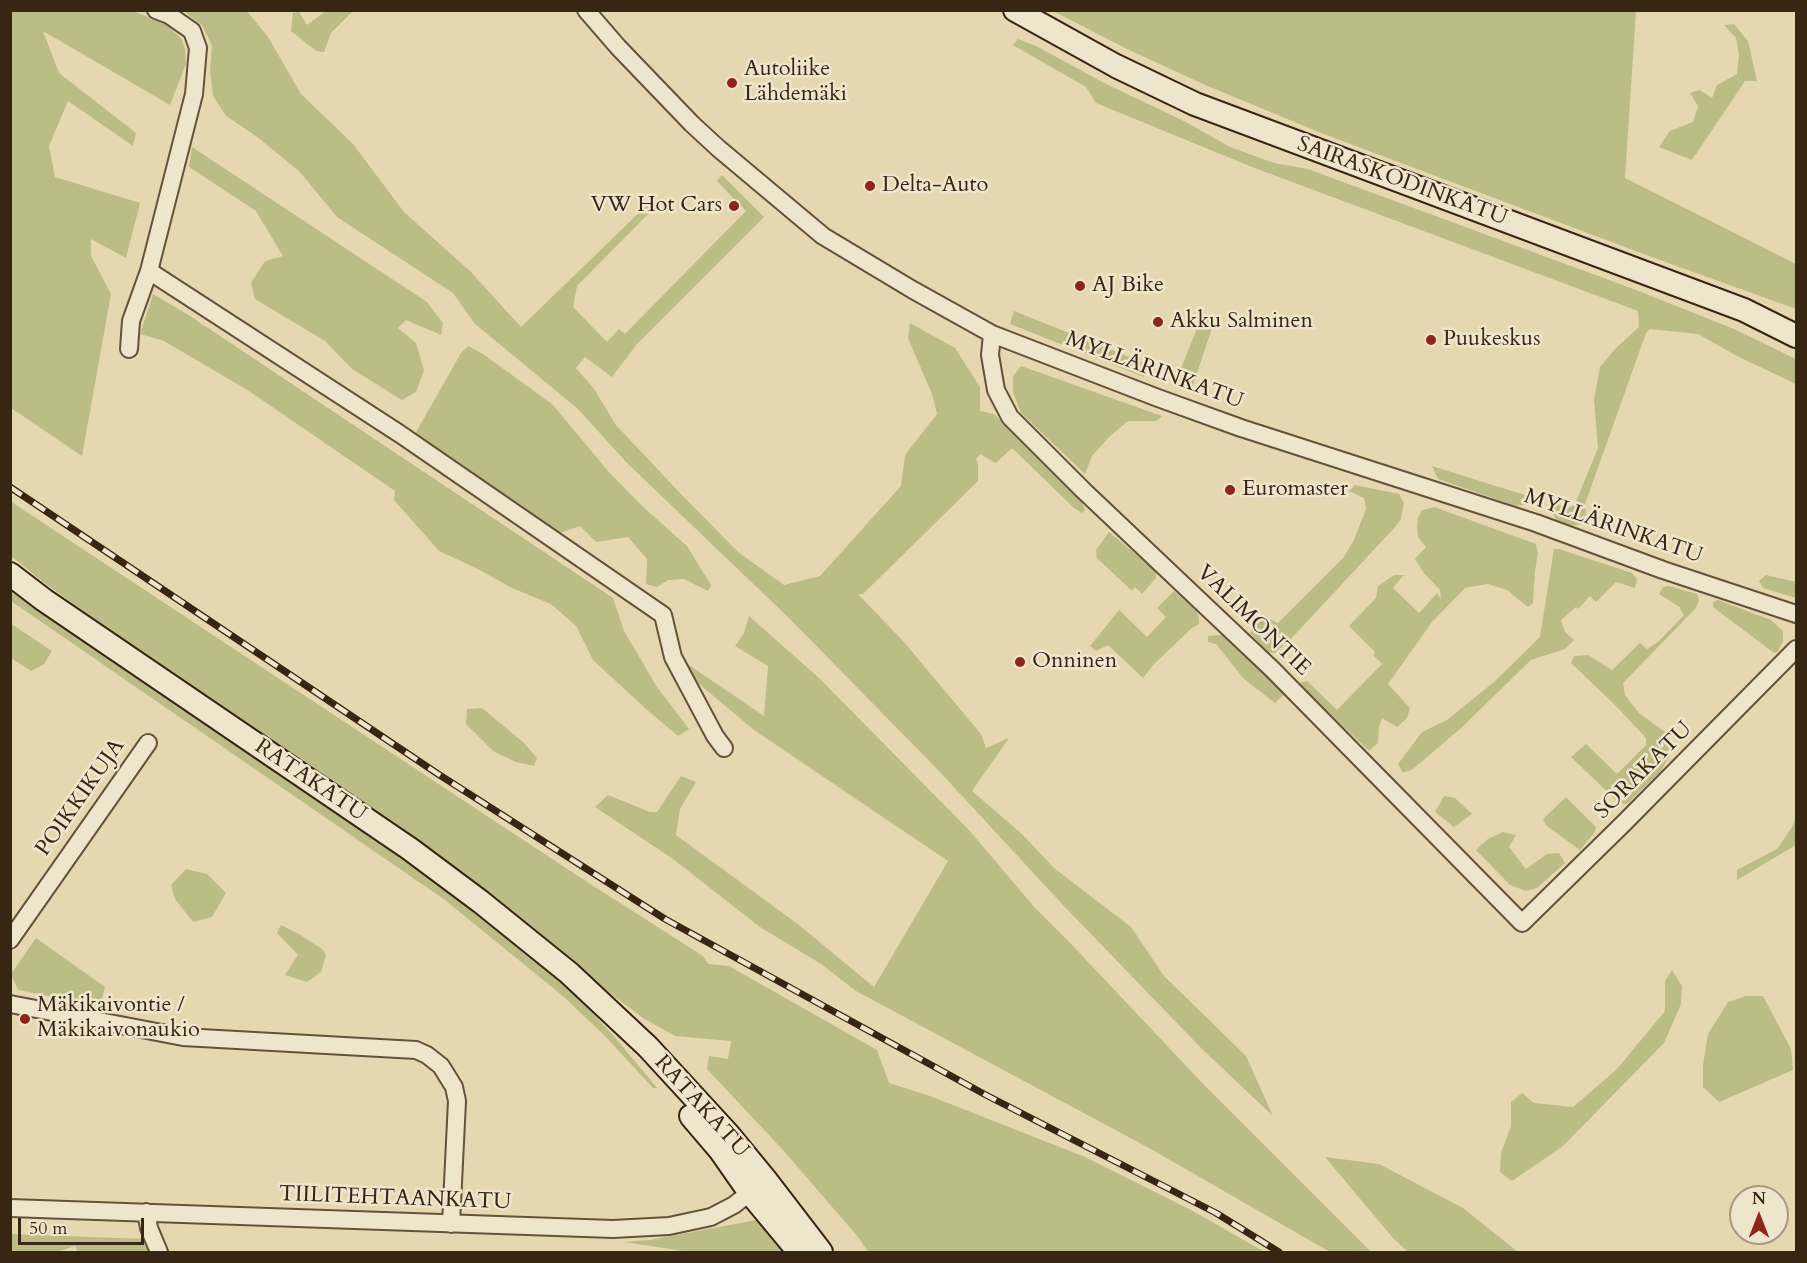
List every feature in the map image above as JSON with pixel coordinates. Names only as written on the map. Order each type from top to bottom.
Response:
[{"type":"main road","name":"SAIRASKODINKATU","points":[[1016,10],[1116,66],[1195,104],[1734,306],[1797,336]]},
{"type":"main road","name":"RATAKATU","points":[[10,574],[44,600]]},
{"type":"main road","name":"RATAKATU","points":[[10,579],[410,849],[481,902],[569,973],[648,1047],[728,1134],[799,1252]]},
{"type":"main road","name":"RATAKATU","points":[[758,1186],[820,1252]]},
{"type":"street","points":[[129,348],[131,321],[149,271],[194,94],[198,48],[192,31],[169,15],[156,10]]},
{"type":"street","name":"MYLLÄRINKATU","points":[[586,10],[692,124],[823,236],[992,334],[1241,428],[1396,476],[1536,523],[1663,570],[1797,614]]},
{"type":"street","points":[[149,271],[400,434],[663,615],[673,657],[715,736],[724,748]]},
{"type":"street","name":"VALIMONTIE","points":[[992,334],[990,355],[996,390],[1010,417],[1084,491],[1272,669],[1522,923]]},
{"type":"street","name":"SORAKATU","points":[[1522,923],[1797,649]]},
{"type":"street","name":"POIKKIKUJA","points":[[10,940],[148,743]]},
{"type":"street","points":[[10,1004],[183,1037],[416,1050],[427,1055],[441,1066],[454,1087],[457,1101],[451,1224]]},
{"type":"street","name":"TIILITEHTAANKATU","points":[[10,1208],[613,1229],[669,1226],[711,1217],[734,1205],[758,1186]]},
{"type":"street","points":[[146,1212],[149,1228],[159,1252]]},
{"type":"green space","points":[[327,10],[353,11],[331,33],[324,52],[316,51],[291,31],[293,13],[299,12],[307,25]]},
{"type":"green space","points":[[10,11],[132,11],[164,23],[181,38],[185,49],[186,64],[170,105],[43,31],[59,73],[136,133],[133,146],[68,101],[49,146],[55,177],[140,203],[126,258],[91,239],[91,256],[111,294],[82,456],[11,408]]},
{"type":"green space","points":[[183,11],[247,11],[268,37],[301,94],[353,144],[404,212],[471,272],[521,327],[647,205],[652,210],[577,286],[573,307],[607,342],[619,329],[625,334],[746,211],[717,181],[722,175],[764,217],[637,344],[612,377],[585,357],[576,368],[594,389],[616,425],[680,493],[738,552],[784,585],[820,576],[901,486],[905,455],[937,414],[932,394],[908,338],[910,323],[955,348],[980,387],[980,411],[994,414],[1081,499],[1085,510],[1082,513],[1074,508],[1012,448],[996,463],[980,454],[976,459],[978,481],[863,594],[858,594],[904,642],[981,734],[986,748],[1009,738],[972,791],[1022,834],[1054,868],[1131,927],[1164,976],[1246,1056],[1273,1116],[1202,1049],[1063,905],[938,770],[790,619],[627,463],[577,408],[475,324],[453,293],[337,217],[299,171],[256,136],[226,116],[213,96],[210,70],[212,46],[202,25]]},
{"type":"green space","points":[[1053,11],[1636,11],[1625,178],[1796,264],[1796,309],[1321,133],[1203,84]]},
{"type":"green space","points":[[1734,24],[1748,41],[1757,81],[1745,81],[1692,160],[1659,147],[1670,131],[1693,122],[1698,106],[1690,93],[1700,90],[1712,98],[1717,85],[1737,74],[1739,55],[1736,38],[1724,25]]},
{"type":"green space","points":[[1018,39],[1186,122],[1230,147],[1274,163],[1308,169],[1636,290],[1734,329],[1796,359],[1796,384],[1737,356],[1698,334],[1650,329],[1646,333],[1584,507],[1585,519],[1582,524],[1570,526],[1556,520],[1552,503],[1569,508],[1575,504],[1598,448],[1594,400],[1600,367],[1616,348],[1639,327],[1638,311],[1252,167],[1096,103],[1086,87],[1013,45]]},
{"type":"green space","points":[[192,147],[427,302],[443,323],[441,335],[406,320],[398,328],[416,343],[424,370],[416,392],[402,400],[352,369],[325,341],[255,299],[251,283],[265,261],[283,256],[256,211],[189,167]]},
{"type":"green space","points":[[153,294],[187,314],[613,598],[624,631],[657,687],[689,729],[678,736],[646,709],[593,660],[576,626],[551,604],[512,588],[439,551],[394,500],[395,491],[249,391],[164,341],[140,334]]},
{"type":"green space","points":[[1014,311],[1149,365],[1144,377],[1010,324]]},
{"type":"green space","points":[[1199,317],[1214,322],[1192,388],[1185,388],[1178,383],[1178,376],[1200,321]]},
{"type":"green space","points":[[468,346],[483,354],[552,404],[608,471],[642,506],[687,546],[711,585],[708,591],[684,579],[668,580],[657,587],[646,584],[647,559],[628,537],[596,542],[580,526],[560,533],[415,434],[461,353]]},
{"type":"green space","points":[[1021,366],[1162,416],[1156,421],[1128,421],[1092,456],[1085,474],[1021,413],[1013,392],[1013,376]]},
{"type":"green space","points":[[1432,466],[1532,497],[1527,504],[1516,506],[1438,479]]},
{"type":"green space","points":[[1355,485],[1399,494],[1404,503],[1401,519],[1289,641],[1274,653],[1267,652],[1250,633],[1265,617],[1278,623],[1344,557],[1354,540],[1366,509],[1364,498],[1349,491]]},
{"type":"green space","points":[[10,501],[703,956],[708,964],[729,966],[877,1050],[889,1083],[930,1096],[1085,1157],[1191,1210],[1265,1252],[868,1252],[859,1238],[783,1150],[707,1069],[709,1056],[728,1059],[731,1041],[675,1036],[643,1018],[483,888],[376,811],[152,660],[43,582],[11,556]]},
{"type":"green space","points":[[1434,507],[1536,544],[1538,553],[1533,603],[1528,607],[1507,590],[1488,584],[1465,588],[1432,622],[1388,684],[1410,708],[1407,718],[1397,727],[1382,718],[1378,743],[1369,751],[1298,683],[1307,681],[1337,710],[1382,664],[1373,655],[1375,652],[1349,626],[1376,598],[1378,586],[1394,575],[1404,575],[1393,588],[1419,613],[1437,593],[1441,600],[1440,590],[1415,559],[1426,547],[1418,537],[1418,518],[1422,510]]},
{"type":"green space","points":[[1109,532],[1156,571],[1156,578],[1142,594],[1135,587],[1132,591],[1097,560],[1096,550]]},
{"type":"green space","points":[[1554,549],[1632,573],[1637,579],[1635,588],[1616,582],[1596,602],[1590,596],[1578,609],[1576,607],[1561,620],[1565,632],[1574,640],[1565,649],[1531,660],[1460,729],[1413,769],[1403,773],[1398,764],[1422,732],[1447,720],[1494,682],[1540,637]]},
{"type":"green space","points":[[1766,575],[1796,582],[1796,598],[1763,588],[1759,581]]},
{"type":"green space","points":[[1669,586],[1697,594],[1699,600],[1696,608],[1623,683],[1625,695],[1639,713],[1668,734],[1672,752],[1660,772],[1627,804],[1619,803],[1571,757],[1586,744],[1617,774],[1646,745],[1646,738],[1571,663],[1574,656],[1588,655],[1612,670],[1640,643],[1647,649],[1658,642],[1684,615],[1681,608],[1659,594],[1663,587]]},
{"type":"green space","points":[[10,589],[397,854],[494,927],[566,985],[613,1035],[657,1088],[653,1088],[605,1036],[564,997],[445,900],[11,601]]},
{"type":"green space","points":[[1174,591],[1196,610],[1199,624],[1153,665],[1143,678],[1108,645],[1096,651],[1090,646],[1119,610],[1147,637],[1166,617],[1157,608]]},
{"type":"green space","points":[[1718,600],[1771,620],[1783,631],[1783,642],[1777,652],[1774,653],[1713,607],[1713,602]]},
{"type":"green space","points":[[749,616],[819,678],[969,830],[1035,908],[1207,1088],[1371,1252],[1330,1252],[1149,1148],[856,991],[821,964],[760,927],[673,859],[595,807],[608,795],[650,812],[657,812],[681,776],[696,782],[680,809],[676,835],[799,925],[874,987],[948,861],[754,730],[686,673],[683,661],[764,716],[768,666],[735,646],[744,633]]},
{"type":"green space","points":[[10,623],[52,651],[44,664],[31,671],[11,658]]},
{"type":"green space","points":[[1222,635],[1282,691],[1284,694],[1275,703],[1244,679],[1216,644],[1208,642],[1208,636]]},
{"type":"green space","points":[[482,708],[523,742],[537,758],[534,766],[516,762],[493,751],[466,724],[467,709]]},
{"type":"green space","points":[[1444,796],[1455,798],[1472,814],[1454,827],[1435,812]]},
{"type":"green space","points":[[1566,797],[1596,827],[1595,832],[1580,850],[1547,826],[1543,819]]},
{"type":"green space","points":[[1796,816],[1796,845],[1737,880],[1737,870],[1777,849],[1792,827]]},
{"type":"green space","points":[[1503,832],[1516,835],[1509,847],[1526,869],[1547,854],[1559,853],[1565,863],[1537,888],[1526,891],[1510,885],[1476,850],[1488,839]]},
{"type":"green space","points":[[186,869],[207,874],[226,893],[212,917],[193,922],[175,899],[171,885]]},
{"type":"green space","points":[[281,925],[322,949],[326,955],[321,972],[307,982],[285,975],[298,955],[277,933]]},
{"type":"green space","points":[[36,938],[105,987],[100,1006],[18,990],[11,974]]},
{"type":"green space","points":[[1672,970],[1682,986],[1681,1004],[1664,1043],[1563,1146],[1512,1181],[1500,1172],[1501,1153],[1511,1126],[1511,1102],[1522,1093],[1534,1103],[1573,1107],[1617,1069],[1665,1011],[1665,981]]},
{"type":"green space","points":[[1746,996],[1763,996],[1791,1049],[1793,1070],[1719,1102],[1703,1087],[1703,1065],[1708,1034],[1728,1002]]},
{"type":"green space","points":[[1325,1157],[1379,1164],[1463,1208],[1518,1252],[1408,1252],[1393,1238]]},
{"type":"green space","points":[[756,1220],[765,1224],[791,1252],[690,1252],[624,1242],[650,1240]]},
{"type":"green space","points":[[10,1234],[146,1239],[152,1252],[78,1252],[75,1246],[57,1252],[12,1252]]},
{"type":"railway","points":[[10,487],[438,774],[665,919],[984,1094],[1216,1213],[1279,1252]]},
{"type":"place","name":"Autoliike Lähdemäki","points":[[732,83]]},
{"type":"place","name":"Delta-Auto","points":[[870,186]]},
{"type":"place","name":"VW Hot Cars","points":[[734,206]]},
{"type":"place","name":"AJ Bike","points":[[1080,286]]},
{"type":"place","name":"Akku Salminen","points":[[1158,322]]},
{"type":"place","name":"Puukeskus","points":[[1431,340]]},
{"type":"place","name":"Euromaster","points":[[1230,490]]},
{"type":"place","name":"Onninen","points":[[1020,662]]},
{"type":"place","name":"Mäkikaivontie / Mäkikaivonaukio","points":[[25,1019]]}]
